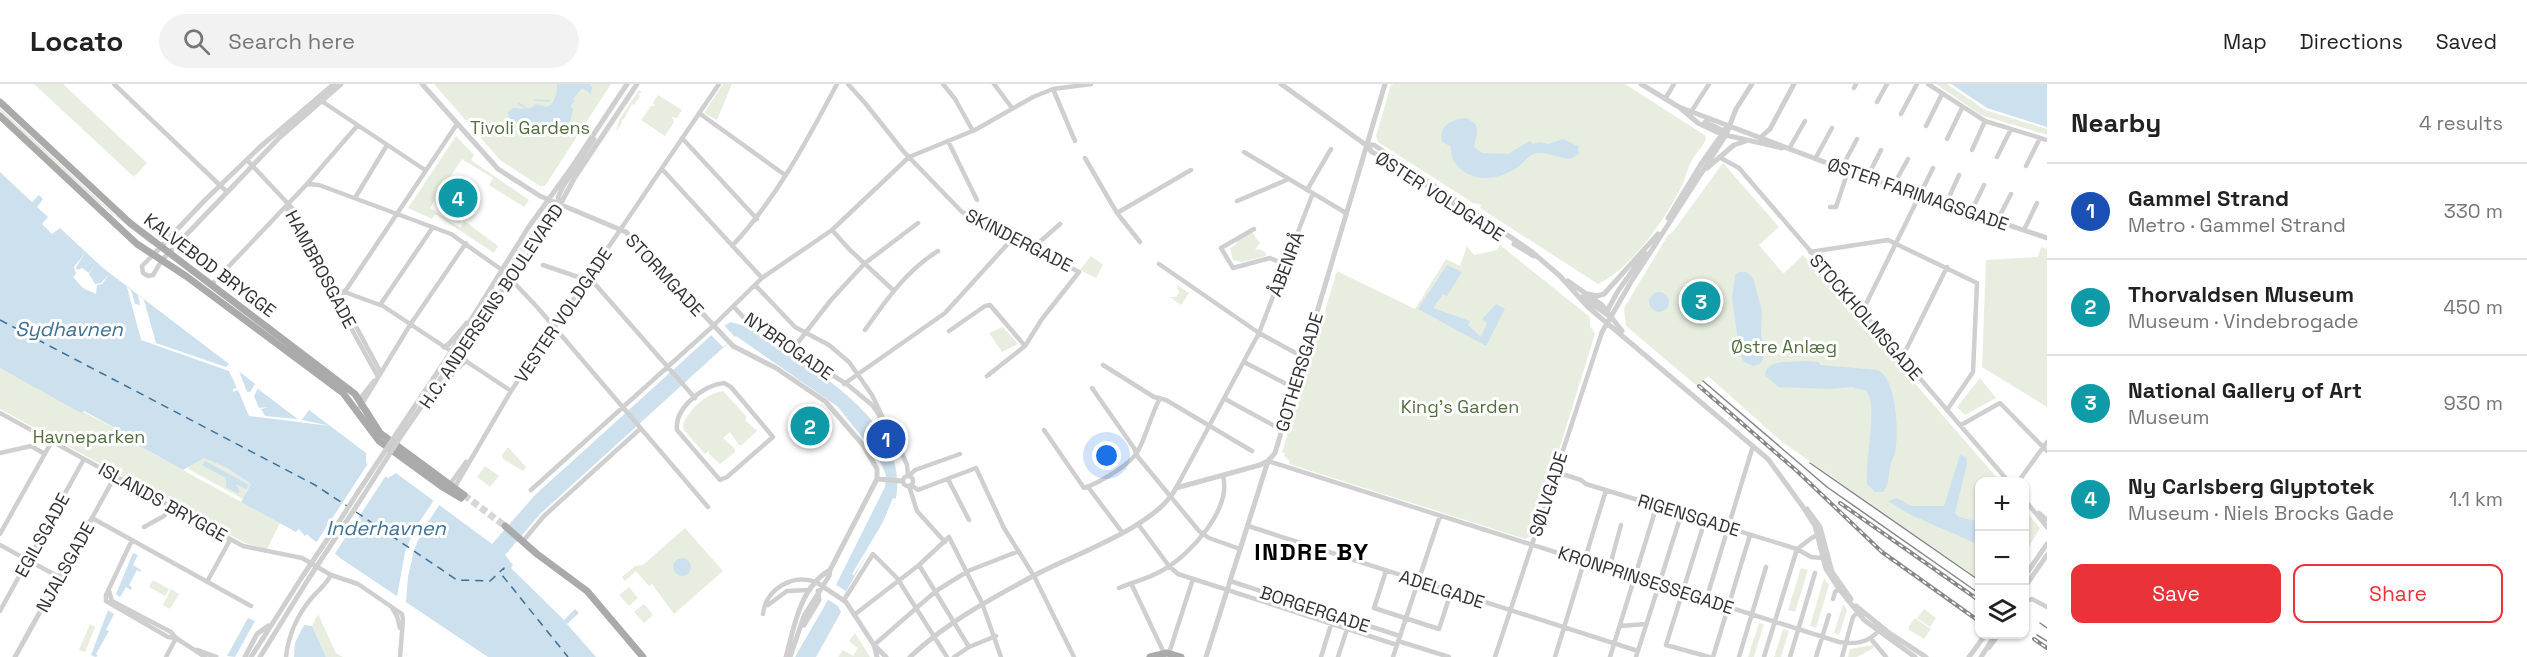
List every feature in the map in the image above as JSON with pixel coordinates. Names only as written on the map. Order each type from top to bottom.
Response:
[{"type":"main road","name":"KALVEBOD BRYGGE","points":[[0,102],[118,213],[360,404],[378,431],[400,452],[463,496]]},
{"type":"main road","name":"KALVEBOD BRYGGE","points":[[0,116],[126,235],[195,282],[360,404]]},
{"type":"main road","points":[[506,527],[587,591],[645,657]]},
{"type":"main road","points":[[1150,657],[1166,653],[1181,657]]},
{"type":"street","points":[[114,84],[226,191]]},
{"type":"street","points":[[320,100],[334,84]]},
{"type":"street","points":[[153,255],[221,185],[341,84]]},
{"type":"street","name":"STORMGADE","points":[[422,84],[496,168],[548,200],[621,229],[729,342],[740,351],[778,369],[831,406],[865,448],[878,472],[877,479]]},
{"type":"street","name":"H.C. ANDERSENS BOULEVARD","points":[[399,435],[502,270],[627,84]]},
{"type":"street","name":"H.C. ANDERSENS BOULEVARD","points":[[399,435],[424,406],[534,250],[575,177],[637,84]]},
{"type":"street","name":"VESTER VOLDGADE","points":[[451,488],[554,327],[719,84]]},
{"type":"street","points":[[732,246],[757,219],[837,84]]},
{"type":"street","name":"SKINDERGADE","points":[[848,84],[909,157],[962,212],[1079,272],[1042,319],[1025,346]]},
{"type":"street","points":[[943,84],[955,99],[973,131]]},
{"type":"street","points":[[994,84],[1012,108]]},
{"type":"street","points":[[531,490],[715,328],[762,278],[832,230],[909,157],[973,131],[1012,108],[1053,89],[1091,84]]},
{"type":"street","name":"GOTHERSGADE","points":[[1206,657],[1268,461],[1275,453],[1385,84]]},
{"type":"street","name":"ØSTER FARIMAGSGADE","points":[[1641,84],[1679,108],[1725,132],[1761,138],[1867,178],[2047,238]]},
{"type":"street","points":[[1665,99],[1674,84]]},
{"type":"street","points":[[1690,114],[1709,84]]},
{"type":"street","name":"SØLVGADE","points":[[1606,317],[1695,182],[1752,84]]},
{"type":"street","points":[[1761,138],[1770,129],[1794,84]]},
{"type":"street","points":[[1878,102],[1887,84]]},
{"type":"street","points":[[1901,114],[1917,84]]},
{"type":"street","points":[[1928,84],[1985,121],[2047,140]]},
{"type":"street","name":"ØSTER VOLDGADE","points":[[1284,85],[1366,145],[1374,146],[1531,250],[1558,275],[1585,293],[1628,338],[1768,459],[1820,527],[1832,572],[1858,612]]},
{"type":"street","points":[[1053,89],[1075,141]]},
{"type":"street","points":[[1926,126],[1942,94]]},
{"type":"street","points":[[320,100],[425,170]]},
{"type":"street","points":[[1947,139],[1962,108]]},
{"type":"street","points":[[699,113],[785,175]]},
{"type":"street","name":"ØSTER FARIMAGSGADE","points":[[1690,114],[1698,123],[1749,140],[1789,149]]},
{"type":"street","points":[[1789,149],[1805,121]]},
{"type":"street","points":[[1971,150],[1985,121]]},
{"type":"street","points":[[340,297],[457,124]]},
{"type":"street","points":[[211,285],[307,184],[357,126]]},
{"type":"street","points":[[561,205],[558,199],[562,188],[589,149],[599,126]]},
{"type":"street","points":[[1815,159],[1832,128]]},
{"type":"street","points":[[1997,157],[2011,129]]},
{"type":"street","name":"SØLVGADE","points":[[1495,657],[1606,317],[1725,132]]},
{"type":"street","points":[[682,138],[757,219]]},
{"type":"street","name":"SØLVGADE","points":[[1695,182],[1719,157],[1734,146],[1761,138]]},
{"type":"street","points":[[2025,166],[2040,138]]},
{"type":"street","points":[[1841,168],[1857,140]]},
{"type":"street","points":[[948,141],[977,200]]},
{"type":"street","points":[[355,198],[387,145]]},
{"type":"street","points":[[1307,190],[1331,149]]},
{"type":"street","points":[[1867,178],[1881,150]]},
{"type":"street","points":[[1244,152],[1346,213]]},
{"type":"street","name":"STOCKHOLMSGADE","points":[[1719,157],[1739,168],[2005,477]]},
{"type":"street","points":[[1085,158],[1117,213],[1140,242]]},
{"type":"street","points":[[1893,186],[1908,159]]},
{"type":"street","points":[[162,260],[249,163]]},
{"type":"street","points":[[249,163],[287,204]]},
{"type":"street","points":[[1861,310],[1933,168]]},
{"type":"street","points":[[662,169],[762,278]]},
{"type":"street","points":[[1117,213],[1191,170]]},
{"type":"street","points":[[1830,207],[1836,207],[1848,171]]},
{"type":"street","points":[[1946,204],[1959,176]]},
{"type":"street","points":[[1237,201],[1288,179]]},
{"type":"street","points":[[307,184],[314,184],[433,227],[466,243],[502,270],[554,327],[708,507]]},
{"type":"street","points":[[1971,212],[1984,185]]},
{"type":"street","name":"ÅBENRÅ","points":[[1176,488],[1259,333],[1313,193]]},
{"type":"street","points":[[1997,221],[2011,194]]},
{"type":"street","points":[[2024,230],[2037,203]]},
{"type":"street","name":"HAMBROSGADE","points":[[287,204],[288,213],[334,292],[340,297],[379,375]]},
{"type":"street","points":[[792,350],[864,264],[918,223]]},
{"type":"street","points":[[1034,247],[1060,224]]},
{"type":"street","points":[[380,305],[433,227]]},
{"type":"street","points":[[832,230],[893,290]]},
{"type":"street","points":[[1254,230],[1221,248],[1233,268],[1270,258],[1287,265]]},
{"type":"street","points":[[1585,293],[1598,296],[1604,294],[1658,234]]},
{"type":"street","points":[[844,384],[945,313],[1013,238]]},
{"type":"street","points":[[1810,252],[1888,240],[1977,283],[1973,372],[1947,410]]},
{"type":"street","points":[[360,404],[466,243]]},
{"type":"street","points":[[865,330],[893,290],[938,250]]},
{"type":"street","name":"KALVEBOD BRYGGE","points":[[153,255],[142,266],[143,273],[148,276],[153,275],[162,260]]},
{"type":"street","points":[[1159,264],[1208,300],[1259,333],[1303,357]]},
{"type":"street","points":[[543,265],[581,278],[588,276],[695,398]]},
{"type":"street","points":[[1900,356],[1907,348],[1947,267]]},
{"type":"street","points":[[1558,275],[1606,317]]},
{"type":"street","points":[[756,285],[782,316],[795,327],[834,349],[858,372],[903,454],[909,476],[913,480],[910,486],[917,511],[947,540],[968,571],[996,636],[1001,657]]},
{"type":"street","points":[[334,292],[339,290],[340,297]]},
{"type":"street","points":[[340,297],[380,305],[511,392]]},
{"type":"street","points":[[949,331],[985,306],[990,305],[1025,346],[987,376]]},
{"type":"street","name":"NYBROGADE","points":[[734,307],[746,319],[861,395],[882,417]]},
{"type":"street","points":[[444,347],[450,344],[471,320]]},
{"type":"street","points":[[424,406],[439,394],[458,366],[466,361]]},
{"type":"street","points":[[1244,362],[1294,388]]},
{"type":"street","points":[[1103,365],[1252,451]]},
{"type":"street","points":[[726,384],[773,437],[727,477],[720,480],[677,430],[680,413],[695,398],[710,387],[726,384]]},
{"type":"street","points":[[1092,388],[1171,499],[1204,535],[1240,549]]},
{"type":"street","points":[[1086,487],[1115,471],[1137,453],[1160,398]]},
{"type":"street","points":[[1225,399],[1282,430]]},
{"type":"street","points":[[1961,425],[2000,404],[2045,449]]},
{"type":"street","name":"ISLANDS BRYGGE","points":[[0,413],[230,540],[254,550],[298,556],[331,575],[358,584],[403,616],[400,657]]},
{"type":"street","points":[[523,541],[544,516],[639,427]]},
{"type":"street","points":[[1044,430],[1122,532]]},
{"type":"street","points":[[260,657],[307,576],[399,435]]},
{"type":"street","points":[[0,534],[52,441]]},
{"type":"street","points":[[2022,477],[2045,449],[2047,442]]},
{"type":"street","points":[[0,460],[0,453],[31,446],[45,454]]},
{"type":"street","points":[[1706,600],[1753,446]]},
{"type":"street","points":[[788,657],[795,621],[810,590],[830,570],[844,547],[877,479],[900,481],[915,470],[960,454]]},
{"type":"street","name":"EGILSGADE","points":[[0,611],[84,459]]},
{"type":"street","points":[[910,657],[933,635],[982,603],[1138,524],[1171,499],[1176,488],[1268,461]]},
{"type":"street","name":"KRONPRINSESSEGADE","points":[[1268,461],[1798,629],[1846,643],[1871,639]]},
{"type":"street","points":[[900,481],[905,486],[918,490],[976,468],[1004,528],[1034,576],[1074,657]]},
{"type":"street","name":"RIGENSGADE","points":[[1556,472],[1606,490],[1797,549],[1811,557],[1822,558]]},
{"type":"street","name":"NJALSGADE","points":[[15,657],[115,476]]},
{"type":"street","points":[[1119,588],[1169,566],[1204,535],[1226,487],[1223,476]]},
{"type":"street","points":[[948,479],[969,520]]},
{"type":"street","points":[[1555,657],[1606,490]]},
{"type":"street","points":[[1628,505],[1631,497]]},
{"type":"street","points":[[2029,504],[2047,527]]},
{"type":"street","points":[[1610,657],[1658,505]]},
{"type":"street","points":[[144,527],[164,516],[171,507]]},
{"type":"street","name":"ØSTER VOLDGADE","points":[[1803,507],[1818,536],[1822,558],[1829,575],[1839,589],[1858,612],[1915,657]]},
{"type":"street","points":[[2034,510],[2047,520]]},
{"type":"street","points":[[1636,657],[1682,512]]},
{"type":"street","points":[[1393,657],[1440,516]]},
{"type":"street","points":[[92,518],[251,606]]},
{"type":"street","points":[[1705,520],[1666,645],[1711,657],[1750,535]]},
{"type":"street","points":[[1138,524],[1169,566]]},
{"type":"street","points":[[1608,569],[1621,525]]},
{"type":"street","name":"ADELGADE","points":[[1248,526],[1510,612],[1638,651]]},
{"type":"street","points":[[1764,657],[1797,549],[1818,536]]},
{"type":"street","points":[[132,540],[105,599],[108,604],[168,637],[176,638],[205,657]]},
{"type":"street","points":[[207,582],[230,540]]},
{"type":"street","points":[[855,615],[899,582],[947,540]]},
{"type":"street","points":[[0,544],[59,577]]},
{"type":"street","points":[[2029,571],[2047,544]]},
{"type":"street","points":[[874,645],[936,591],[968,571],[1020,551]]},
{"type":"street","points":[[843,600],[873,554],[899,582],[947,657]]},
{"type":"street","points":[[2027,585],[2047,555]]},
{"type":"street","points":[[919,565],[969,647]]},
{"type":"street","name":"BORGERGADE","points":[[1169,566],[1178,574],[1227,591],[1347,629],[1398,641],[1449,657]]},
{"type":"street","points":[[1739,657],[1766,567]]},
{"type":"street","points":[[788,657],[804,616],[829,576],[830,570]]},
{"type":"street","points":[[1386,571],[1374,608],[1406,619],[1439,629],[1451,592]]},
{"type":"street","points":[[1790,657],[1815,573]]},
{"type":"street","points":[[286,657],[288,639],[304,608],[325,586],[331,575]]},
{"type":"street","points":[[251,657],[271,623],[307,576]]},
{"type":"street","points":[[831,592],[787,591],[780,594],[763,611],[769,598],[784,583],[807,579],[816,582],[823,585],[843,600],[874,645],[886,657]]},
{"type":"street","points":[[1166,653],[1193,579]]},
{"type":"street","points":[[793,580],[791,585],[793,590]]},
{"type":"street","name":"BORGERGADE","points":[[1230,581],[1350,620],[1398,641]]},
{"type":"street","points":[[784,583],[787,591]]},
{"type":"street","points":[[780,594],[784,583]]},
{"type":"street","points":[[1131,583],[1166,653]]},
{"type":"street","points":[[1833,598],[1839,589]]},
{"type":"street","points":[[1281,608],[1283,598]]},
{"type":"street","points":[[2029,600],[2032,599],[2047,607]]},
{"type":"street","points":[[1842,657],[1852,617],[1858,612]]},
{"type":"street","points":[[1321,657],[1334,615]]},
{"type":"street","points":[[1816,657],[1829,615]]},
{"type":"street","points":[[1338,657],[1350,620]]},
{"type":"street","points":[[244,657],[257,634],[271,623]]},
{"type":"street","points":[[1620,626],[1646,624]]},
{"type":"street","points":[[1877,657],[1884,655],[1871,639],[1880,629]]},
{"type":"street","name":"ØSTER VOLDGADE","points":[[1880,629],[1926,657]]},
{"type":"street","points":[[954,657],[969,647],[996,636]]},
{"type":"street","points":[[166,657],[176,638]]},
{"type":"street","points":[[1969,657],[1982,639]]},
{"type":"street","points":[[1982,654],[1994,639]]},
{"type":"street","points":[[874,645],[877,657]]},
{"type":"street","points":[[196,650],[216,657]]},
{"type":"green space","points":[[34,84],[63,84],[147,163],[134,177]]},
{"type":"green space","name":"Tivoli Gardens","points":[[434,84],[611,84],[545,186],[540,186],[500,160]]},
{"type":"green space","points":[[723,84],[732,84],[717,120],[704,113]]},
{"type":"green space","points":[[1625,84],[1706,136],[1706,139],[1691,162],[1669,209],[1648,239],[1624,266],[1598,284],[1480,208],[1481,205],[1473,203],[1378,142],[1376,136],[1391,85]]},
{"type":"green space","points":[[1936,84],[1947,84],[1985,110],[2047,129],[2047,135],[1981,115]]},
{"type":"green space","points":[[639,90],[642,92],[638,94],[640,96],[621,120],[616,133],[619,120]]},
{"type":"green space","points":[[658,95],[682,110],[677,118],[672,117],[674,122],[665,136],[641,120],[651,106],[655,106],[653,103]]},
{"type":"green space","points":[[0,108],[113,213],[152,243],[151,245],[93,198],[0,111]]},
{"type":"green space","points":[[456,136],[474,155],[471,160],[529,200],[524,207],[489,185],[493,178],[462,159],[430,208],[460,228],[464,222],[467,223],[498,246],[494,253],[435,214],[432,219],[408,208]]},
{"type":"green space","name":"Østre Anlæg","points":[[1723,163],[1779,227],[1759,245],[1781,271],[1784,273],[1803,255],[1997,477],[1975,477],[1975,576],[1782,442],[1708,376],[1698,387],[1626,326],[1624,308],[1668,235],[1672,233]]},
{"type":"green space","points":[[545,212],[549,213],[536,237],[514,269],[511,269],[510,266],[524,240]]},
{"type":"green space","points":[[1252,232],[1260,243],[1255,250],[1265,252],[1266,256],[1242,262],[1233,260],[1230,249],[1237,243],[1237,240]]},
{"type":"green space","name":"King's Garden","points":[[1500,245],[1590,317],[1590,326],[1595,334],[1532,536],[1525,539],[1289,464],[1290,461],[1282,452],[1337,271],[1415,309],[1446,259],[1460,266],[1467,246],[1474,255],[1497,250]]},
{"type":"green space","points":[[2041,247],[2047,249],[2047,407],[1982,367],[1986,260],[2038,257]]},
{"type":"green space","points":[[1091,256],[1103,265],[1096,278],[1080,270]]},
{"type":"green space","points":[[1177,285],[1189,293],[1181,305],[1170,297],[1176,297],[1179,293]]},
{"type":"green space","points":[[1003,327],[1018,344],[1002,352],[989,333]]},
{"type":"green space","name":"Havneparken","points":[[0,368],[116,429],[148,451],[280,523],[267,549],[245,543],[0,409]]},
{"type":"green space","points":[[1980,378],[1996,398],[1965,415],[1957,407]]},
{"type":"green space","points":[[723,391],[747,417],[745,420],[757,431],[742,445],[739,445],[730,432],[723,438],[735,449],[735,452],[720,464],[709,454],[709,451],[705,454],[684,430],[683,424],[699,403],[710,395]]},
{"type":"green space","points":[[507,448],[526,467],[523,471],[503,459],[502,455]]},
{"type":"green space","points":[[204,458],[227,468],[251,484],[243,499],[190,470],[188,467]]},
{"type":"green space","points":[[485,466],[499,476],[490,487],[477,477]]},
{"type":"green space","points":[[2029,515],[2040,528],[2029,546]]},
{"type":"green space","points":[[685,528],[723,571],[674,614],[652,584],[649,586],[636,571],[625,581],[622,577],[635,566],[643,565]]},
{"type":"green space","points":[[1801,568],[1808,570],[1795,612],[1788,610]]},
{"type":"green space","points":[[1824,578],[1829,585],[1816,628],[1810,626]]},
{"type":"green space","points":[[153,580],[169,589],[165,596],[149,587]]},
{"type":"green space","points":[[629,587],[638,598],[629,606],[619,595]]},
{"type":"green space","points":[[171,589],[179,594],[170,609],[163,605]]},
{"type":"green space","points":[[644,604],[653,615],[644,623],[634,612]]},
{"type":"green space","points":[[1843,604],[1847,610],[1839,635],[1834,633]]},
{"type":"green space","points":[[1924,609],[1936,618],[1930,627],[1917,618]]},
{"type":"green space","points":[[318,614],[336,653],[343,657],[326,657],[312,626]]},
{"type":"green space","points":[[1915,618],[1931,629],[1924,639],[1909,630]]},
{"type":"green space","points":[[1759,623],[1764,624],[1754,657],[1748,657]]},
{"type":"green space","points":[[90,624],[95,627],[85,652],[79,650]]},
{"type":"green space","points":[[1783,629],[1789,631],[1781,657],[1774,657]]},
{"type":"green space","points":[[855,633],[870,657],[838,657],[843,650],[853,656],[858,648],[849,641]]},
{"type":"green space","points":[[1873,645],[1874,648],[1857,657],[1848,657],[1850,649]]},
{"type":"water","points":[[557,84],[590,84],[592,87],[591,94],[582,88],[573,99],[575,101],[570,106],[573,109],[570,121],[565,130],[557,133],[543,126],[509,122],[508,112],[513,108],[528,109],[536,104],[546,107],[551,105],[556,96]]},
{"type":"water","points":[[1951,84],[2047,84],[2047,127],[1987,108]]},
{"type":"water","points":[[1466,118],[1477,127],[1474,147],[1482,153],[1508,154],[1530,141],[1533,144],[1540,142],[1548,144],[1563,139],[1578,146],[1579,154],[1570,159],[1546,153],[1535,153],[1503,175],[1477,177],[1462,170],[1453,161],[1450,146],[1442,142],[1442,132],[1447,124]]},
{"type":"water","points":[[0,172],[32,202],[39,195],[43,199],[37,207],[48,217],[42,224],[52,234],[60,228],[103,268],[299,420],[301,421],[309,410],[366,453],[366,463],[388,478],[396,473],[492,544],[535,495],[717,330],[731,322],[748,327],[826,378],[873,422],[889,448],[897,476],[894,506],[838,606],[841,612],[816,657],[795,657],[832,593],[885,487],[886,475],[878,457],[838,407],[736,336],[540,514],[505,555],[513,565],[511,568],[564,620],[575,609],[579,613],[567,624],[596,657],[488,657],[340,558],[333,551],[314,541],[307,534],[305,536],[299,529],[296,532],[241,502],[251,484],[227,468],[204,458],[183,470],[114,432],[115,428],[84,411],[81,413],[0,368]]},
{"type":"water","points":[[1447,265],[1462,272],[1447,296],[1443,294],[1433,308],[1470,321],[1468,325],[1481,337],[1487,323],[1482,319],[1496,304],[1505,309],[1486,346],[1418,309]]},
{"type":"water","points":[[1739,272],[1746,272],[1753,278],[1762,311],[1761,334],[1765,354],[1761,363],[1753,366],[1744,362],[1740,355],[1732,298],[1735,275]]},
{"type":"water","points":[[1659,292],[1666,295],[1669,302],[1666,309],[1659,312],[1652,309],[1649,302],[1652,295]]},
{"type":"water","points":[[1819,362],[1820,365],[1878,370],[1889,384],[1893,395],[1897,433],[1895,453],[1890,466],[1888,482],[1883,492],[1875,492],[1867,484],[1871,408],[1870,398],[1866,391],[1852,387],[1830,389],[1778,387],[1765,375],[1770,366],[1775,364]]},
{"type":"water","points":[[1960,455],[1966,457],[1967,464],[1955,513],[1959,517],[1975,521],[1975,543],[1911,515],[1888,501],[1897,498],[1911,506],[1944,506]]},
{"type":"water","points":[[205,461],[249,485],[246,489],[236,484],[240,492],[237,493],[226,487],[226,478],[202,465]]},
{"type":"water","points":[[133,553],[138,555],[133,565],[141,570],[140,572],[137,570],[129,585],[131,590],[126,587],[120,597],[116,594]]},
{"type":"water","points":[[682,558],[688,561],[691,567],[688,573],[682,576],[676,573],[673,567],[676,561]]},
{"type":"water","points":[[108,610],[114,614],[106,630],[109,631],[96,654],[98,656],[95,657],[91,655]]},
{"type":"water","points":[[248,618],[255,621],[235,657],[227,656]]},
{"type":"water","points":[[304,625],[312,626],[326,657],[294,657],[295,643]]},
{"type":"pier","points":[[86,252],[76,267],[77,270],[82,268],[89,273],[96,262],[89,274],[95,284],[101,283],[110,273],[102,284],[97,285],[96,294],[83,288],[73,277],[76,274],[74,267]]},
{"type":"pier","points":[[127,287],[131,290],[135,304],[140,305],[138,295],[144,300],[156,343],[226,367],[229,364],[239,371],[247,392],[250,392],[255,384],[259,386],[254,396],[259,408],[269,407],[261,409],[265,416],[298,419],[330,426],[249,416],[238,390],[233,392],[233,389],[237,388],[229,371],[141,340]]},
{"type":"pier","points":[[723,324],[735,337],[723,347],[711,335]]},
{"type":"pier","points":[[369,462],[387,474],[334,555],[316,543]]},
{"type":"pier","points":[[893,498],[896,499],[889,519],[854,575],[852,574],[883,522]]},
{"type":"pier","points":[[434,500],[440,504],[422,531],[414,550],[408,577],[406,603],[397,597],[405,552],[414,530]]},
{"type":"pier","points":[[835,584],[846,591],[838,606],[827,599]]},
{"type":"waterway","points":[[535,100],[550,101]]},
{"type":"waterway","points":[[518,103],[529,110]]},
{"type":"ferry route","points":[[0,320],[315,485],[347,506]]},
{"type":"ferry route","points":[[356,512],[457,580],[490,581],[504,568],[502,575],[568,657]]},
{"type":"tunnel","points":[[464,495],[505,526]]},
{"type":"tram line","points":[[1703,381],[1827,487],[1975,591]]},
{"type":"tram line","points":[[1810,463],[1975,578]]},
{"type":"tram line","points":[[2040,623],[2047,628]]},
{"type":"tram line","points":[[2037,635],[2047,641]]},
{"type":"railway","points":[[1699,386],[1798,472],[1882,552],[1975,618]]},
{"type":"railway","points":[[1840,503],[1975,598]]},
{"type":"railway","points":[[2034,639],[2047,648]]},
{"type":"place","name":"Ny Carlsberg Glyptotek","points":[[458,198]]},
{"type":"place","name":"National Gallery of Art","points":[[1701,301]]},
{"type":"place","name":"Thorvaldsen Museum","points":[[810,426]]},
{"type":"place","name":"Gammel Strand","points":[[886,439]]},
{"type":"district","name":"INDRE BY","points":[[1312,551]]},
{"type":"water label","name":"Sydhavnen","points":[[69,329]]},
{"type":"water label","name":"Inderhavnen","points":[[386,528]]}]
